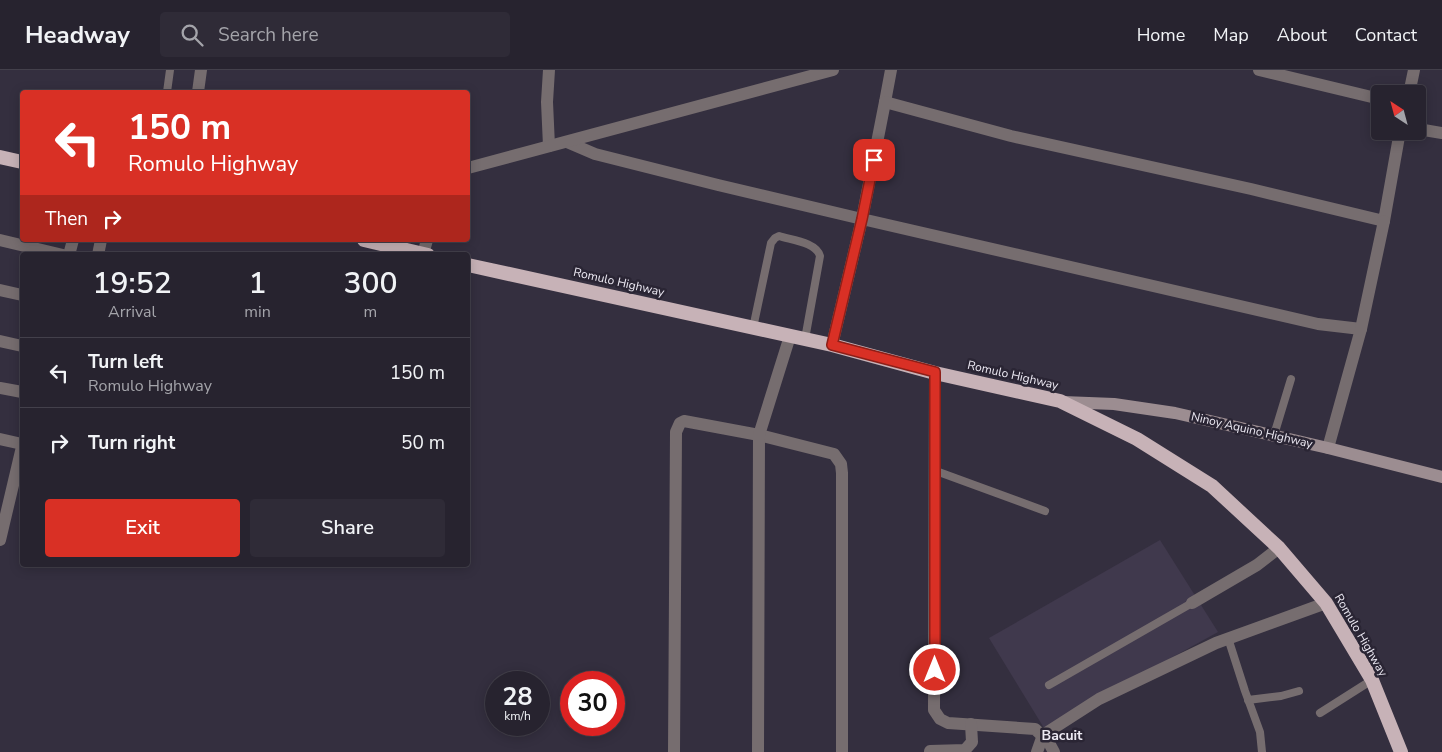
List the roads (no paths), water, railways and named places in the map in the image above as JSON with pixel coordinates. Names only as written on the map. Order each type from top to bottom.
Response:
[{"type":"highway","points":[[0,156],[20,161]]},
{"type":"highway","points":[[373,242],[416,252]]},
{"type":"highway","name":"Romulo Highway","points":[[470,265],[832,345],[935,372],[1060,401],[1137,439],[1212,486],[1279,548],[1326,603],[1372,680],[1401,752]]},
{"type":"main road","name":"Ninoy Aquino Highway","points":[[1060,401],[1114,404],[1175,412],[1442,477]]},
{"type":"street","points":[[198,90],[201,70]]},
{"type":"street","points":[[549,70],[547,102],[549,146]]},
{"type":"street","points":[[470,167],[567,142],[806,73],[833,70]]},
{"type":"street","points":[[832,345],[862,219],[891,70]]},
{"type":"street","points":[[1259,70],[1371,97]]},
{"type":"street","points":[[1411,85],[1414,70]]},
{"type":"street","points":[[885,102],[1011,136],[1242,186],[1384,221]]},
{"type":"street","points":[[1426,130],[1442,133]]},
{"type":"street","points":[[1328,448],[1361,329],[1384,221],[1398,140]]},
{"type":"street","points":[[567,142],[605,156],[862,219],[1318,324],[1361,329]]},
{"type":"street","points":[[0,240],[50,252]]},
{"type":"street","points":[[0,290],[20,295]]},
{"type":"street","points":[[758,752],[759,435],[790,336]]},
{"type":"street","points":[[0,341],[20,346]]},
{"type":"street","points":[[935,372],[934,710],[940,719],[948,723],[1035,730],[1043,734],[1054,752]]},
{"type":"street","points":[[0,388],[20,392]]},
{"type":"street","points":[[674,752],[676,432],[680,423],[684,421],[759,435],[834,454],[841,464],[842,752]]},
{"type":"street","points":[[0,439],[20,445]]},
{"type":"street","points":[[0,537],[6,490],[20,452]]},
{"type":"street","points":[[1192,603],[1257,565],[1279,548]]},
{"type":"street","points":[[1037,752],[1043,734],[1099,699],[1228,638],[1326,603]]},
{"type":"street","points":[[930,751],[965,750],[972,742],[971,724]]},
{"type":"lane","points":[[167,90],[170,70]]},
{"type":"lane","points":[[753,328],[771,243],[773,239],[779,236],[812,246],[818,251],[820,256],[805,339]]},
{"type":"lane","points":[[1274,435],[1291,379]]},
{"type":"lane","points":[[936,471],[1045,511]]},
{"type":"lane","points":[[1049,685],[1192,603]]},
{"type":"lane","points":[[1228,638],[1260,732],[1262,752]]},
{"type":"lane","points":[[1320,713],[1372,680]]},
{"type":"lane","points":[[1248,700],[1281,696],[1299,691]]},
{"type":"district","name":"Bacuit","points":[[1062,735]]}]
